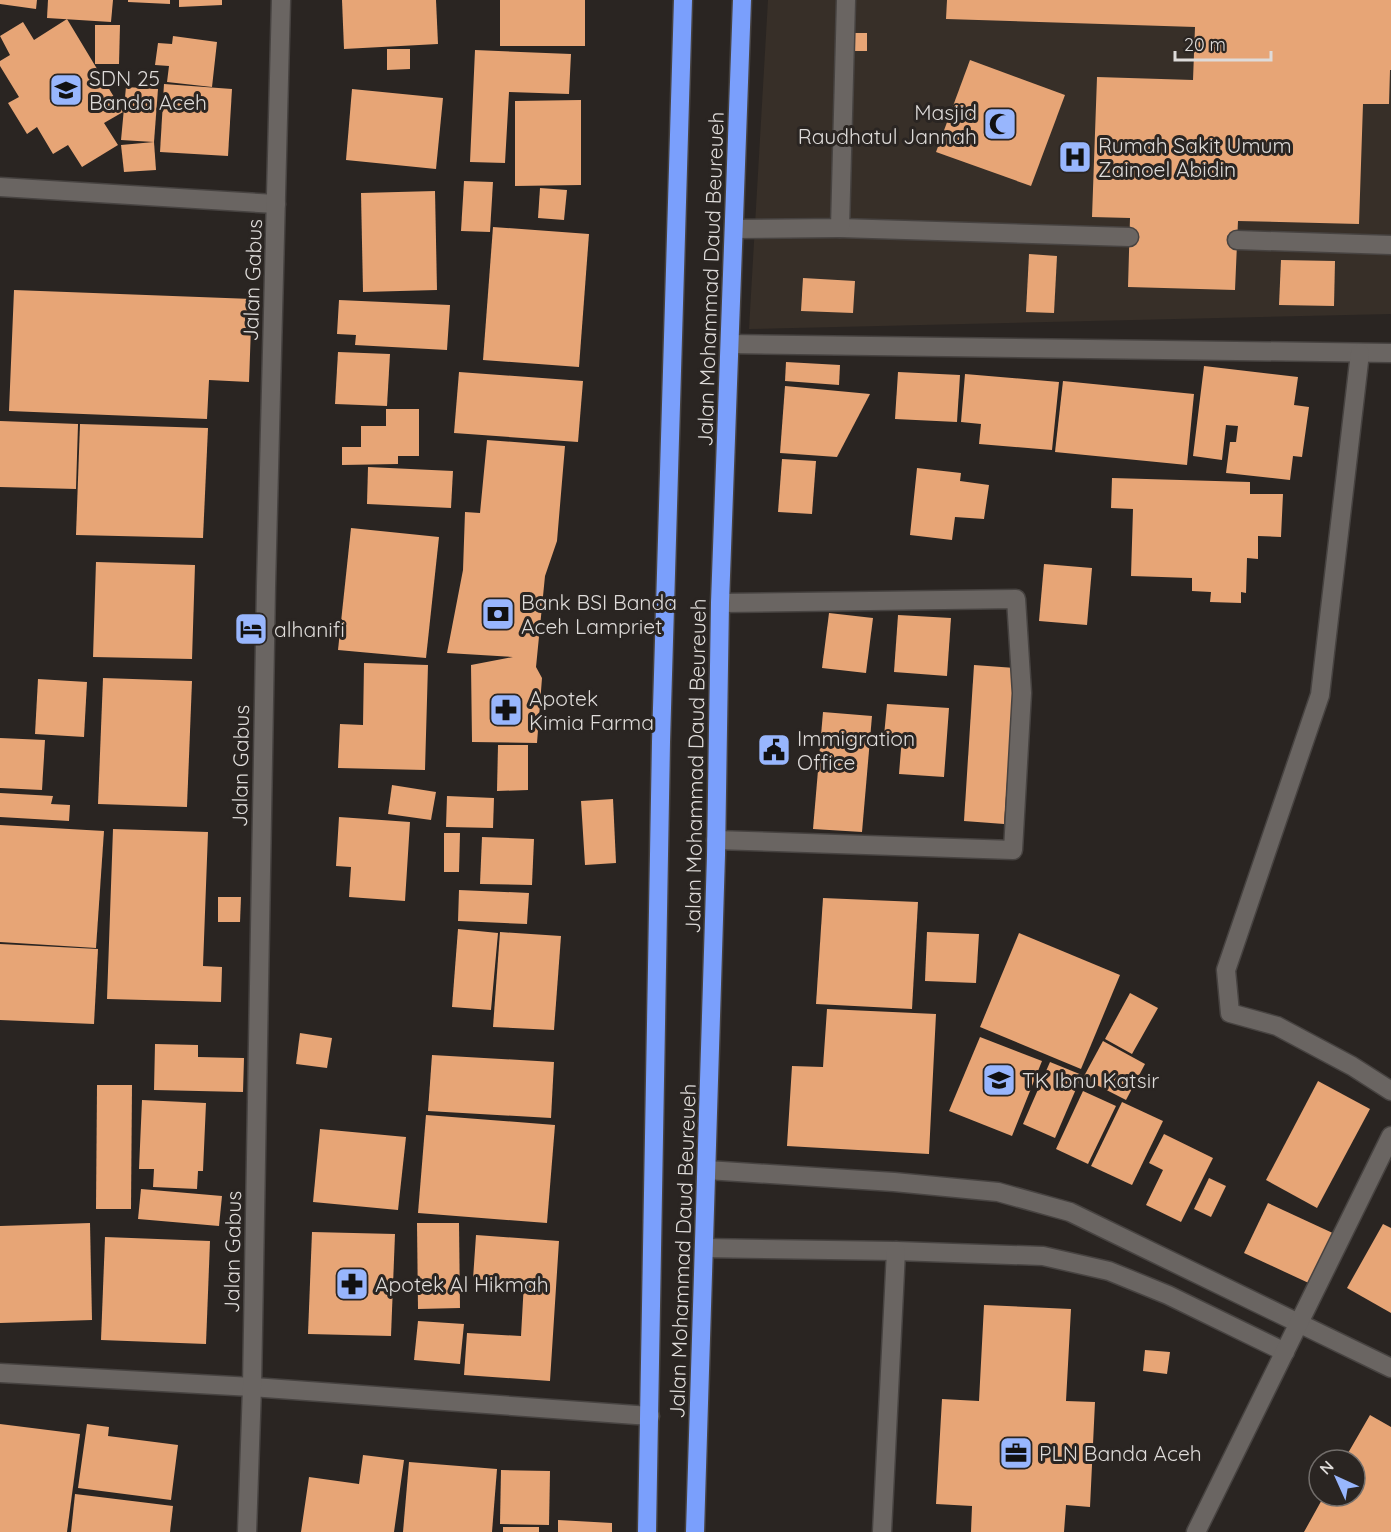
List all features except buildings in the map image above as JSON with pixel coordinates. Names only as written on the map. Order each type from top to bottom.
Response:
[{"type":"highway","name":"Jalan Mohammad Daud Beureueh","points":[[647,1532],[661,742],[683,0]]},
{"type":"highway","name":"Jalan Mohammad Daud Beureueh","points":[[695,1532],[708,1170],[720,603],[741,0]]},
{"type":"street","name":"Jalan Gabus","points":[[247,1532],[252,1387],[266,586],[281,0]]},
{"type":"street","points":[[840,228],[846,0]]},
{"type":"street","points":[[0,187],[276,204]]},
{"type":"street","points":[[734,229],[840,228],[1129,237]]},
{"type":"street","points":[[1237,240],[1391,245]]},
{"type":"street","points":[[730,344],[1391,353]]},
{"type":"street","points":[[1360,353],[1320,694],[1226,970],[1230,1013],[1277,1026],[1352,1066],[1391,1092]]},
{"type":"street","points":[[716,840],[1013,849],[1022,693],[1016,599],[720,603]]},
{"type":"street","points":[[1196,1532],[1391,1136]]},
{"type":"street","points":[[708,1170],[894,1182],[998,1192],[1070,1212],[1391,1368]]},
{"type":"street","points":[[704,1248],[1044,1256],[1109,1270],[1168,1295],[1285,1352]]},
{"type":"street","points":[[882,1532],[896,1251]]},
{"type":"street","points":[[0,1373],[252,1387],[650,1416]]},
{"type":"shaded area","name":"Rumah Sakit Umum Zainoel Abidin","points":[[768,0],[1391,0],[1391,314],[749,329]]},
{"type":"place","name":"SDN 25 Banda Aceh","points":[[66,90]]},
{"type":"place","name":"Masjid Raudhatul Jannah","points":[[1000,124]]},
{"type":"place","name":"Rumah Sakit Umum Zainoel Abidin","points":[[1075,157]]},
{"type":"place","name":"Bank BSI Banda Aceh Lampriet","points":[[498,614]]},
{"type":"place","name":"alhanifi","points":[[251,629]]},
{"type":"place","name":"Apotek Kimia Farma","points":[[506,710]]},
{"type":"place","name":"Immigration Office","points":[[774,750]]},
{"type":"place","name":"TK Ibnu Katsir","points":[[999,1080]]},
{"type":"place","name":"Apotek Al Hikmah","points":[[352,1284]]},
{"type":"place","name":"PLN Banda Aceh","points":[[1016,1453]]}]
